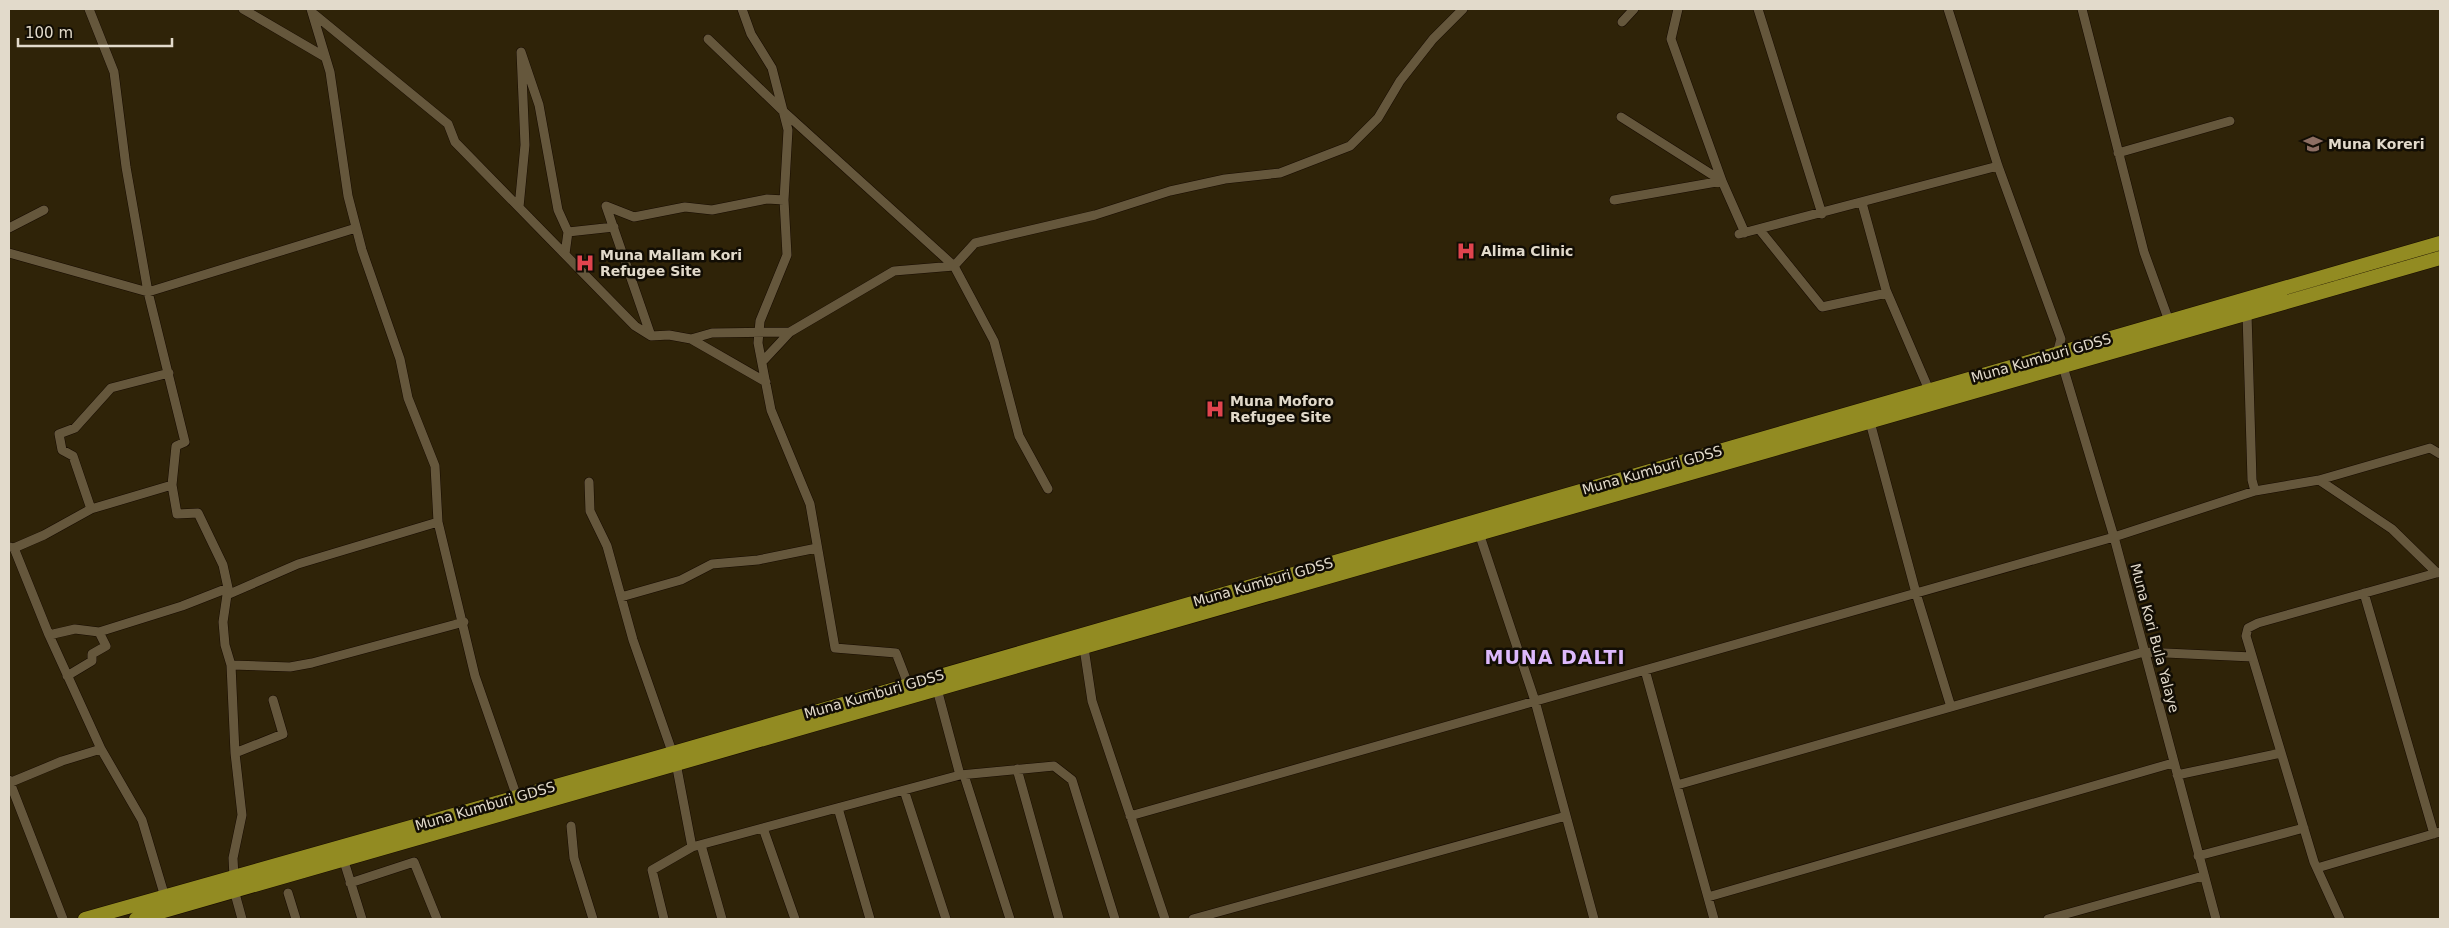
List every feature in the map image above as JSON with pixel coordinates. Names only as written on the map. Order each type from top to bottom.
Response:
[{"type":"highway","name":"Muna Kumburi GDSS","points":[[136,919],[234,884],[517,797],[937,689],[1870,422],[2169,321],[2440,243]]},
{"type":"highway","name":"Muna Kumburi GDSS","points":[[85,919],[165,897],[234,884],[343,858],[674,758],[908,684],[1929,390],[2247,314],[2440,258]]},
{"type":"street","points":[[89,9],[114,72],[126,167],[148,292],[185,442],[176,446],[172,485],[177,514],[198,512],[223,564],[228,591],[223,622],[225,644],[231,666],[242,815],[233,858],[234,884],[242,919]]},
{"type":"street","points":[[243,9],[325,57]]},
{"type":"street","points":[[742,9],[751,34],[772,68],[788,130],[784,200],[787,255],[760,322],[758,343],[771,410],[810,504],[835,648],[896,653],[908,684]]},
{"type":"street","points":[[762,362],[790,332],[894,271],[954,266],[975,243],[1095,215],[1170,191],[1225,179],[1280,173],[1350,146],[1378,118],[1400,81],[1433,39],[1464,9]]},
{"type":"street","points":[[1622,22],[1634,9]]},
{"type":"street","points":[[1678,9],[1671,39],[1742,234],[1998,166]]},
{"type":"street","points":[[1758,9],[1822,214]]},
{"type":"street","name":"Muna Kori Bula Yalaye","points":[[1948,9],[1998,166],[2062,339],[2061,359],[2114,537],[2216,919]]},
{"type":"street","points":[[2082,9],[2144,252],[2169,321]]},
{"type":"street","points":[[313,11],[330,72],[348,196],[356,228],[400,359],[408,398],[435,466],[438,522],[476,676],[517,797]]},
{"type":"street","points":[[313,11],[448,124],[455,142],[635,326],[651,336],[669,335],[691,339],[766,382]]},
{"type":"street","points":[[708,39],[954,266],[994,341],[1019,436],[1048,489]]},
{"type":"street","points":[[519,207],[525,145],[521,52],[539,105],[558,210],[568,232],[565,254]]},
{"type":"street","points":[[1621,116],[1722,181]]},
{"type":"street","points":[[2118,153],[2230,121]]},
{"type":"street","points":[[1614,200],[1722,181]]},
{"type":"street","points":[[651,336],[606,206],[634,218],[685,207],[712,210],[767,199],[784,200]]},
{"type":"street","points":[[1862,203],[1887,293],[1929,390]]},
{"type":"street","points":[[9,228],[44,210]]},
{"type":"street","points":[[568,232],[614,227]]},
{"type":"street","points":[[9,253],[148,292],[356,228]]},
{"type":"street","points":[[1759,229],[1822,308],[1887,293]]},
{"type":"street","points":[[2247,314],[2248,402],[2252,480],[2255,491]]},
{"type":"street","points":[[691,339],[712,333],[790,332]]},
{"type":"street","points":[[91,509],[73,456],[62,450],[59,434],[76,428],[111,388],[169,373]]},
{"type":"street","points":[[1870,422],[1916,593],[1951,707]]},
{"type":"street","points":[[1130,816],[2114,537],[2255,491],[2319,480],[2430,448],[2440,454]]},
{"type":"street","points":[[2319,480],[2392,529],[2439,572]]},
{"type":"street","points":[[590,482],[590,511],[607,546],[632,640],[674,758],[697,846],[722,919]]},
{"type":"street","points":[[165,897],[142,820],[101,749],[11,547],[44,535],[91,509],[172,485]]},
{"type":"street","points":[[49,635],[75,629],[99,632],[228,591],[298,564],[438,522]]},
{"type":"street","points":[[1479,533],[1535,701],[1594,919]]},
{"type":"street","points":[[621,597],[681,580],[712,564],[758,560],[818,548]]},
{"type":"street","points":[[2340,919],[2317,868],[2304,828],[2246,636],[2248,628],[2258,623],[2439,572]]},
{"type":"street","points":[[2317,868],[2437,833],[2364,593]]},
{"type":"street","points":[[231,666],[290,667],[312,663],[464,622]]},
{"type":"street","points":[[67,676],[92,661],[92,654],[106,646],[99,632]]},
{"type":"street","points":[[1084,648],[1092,702],[1165,919]]},
{"type":"street","points":[[1677,785],[2144,652],[2252,657]]},
{"type":"street","points":[[1645,670],[1714,919]]},
{"type":"street","points":[[937,689],[962,775],[1010,919]]},
{"type":"street","points":[[236,752],[283,734],[273,700]]},
{"type":"street","points":[[62,919],[9,782],[101,749]]},
{"type":"street","points":[[2178,775],[2282,753]]},
{"type":"street","points":[[1708,897],[2173,763]]},
{"type":"street","points":[[664,919],[652,870],[697,846],[962,775],[1054,766],[1072,780],[1115,919]]},
{"type":"street","points":[[1017,769],[1059,919]]},
{"type":"street","points":[[904,790],[946,919]]},
{"type":"street","points":[[838,808],[870,919]]},
{"type":"street","points":[[1193,919],[1566,816]]},
{"type":"street","points":[[572,826],[574,858],[593,919]]},
{"type":"street","points":[[763,828],[795,919]]},
{"type":"street","points":[[2198,856],[2304,828]]},
{"type":"street","points":[[343,858],[362,919]]},
{"type":"street","points":[[350,884],[414,862],[437,919]]},
{"type":"street","points":[[2048,919],[2203,876]]},
{"type":"street","points":[[288,893],[296,919]]},
{"type":"place","name":"Muna Koreri","points":[[2313,144]]},
{"type":"place","name":"Alima Clinic","points":[[1466,251]]},
{"type":"place","name":"Muna Mallam Kori Refugee Site","points":[[585,263]]},
{"type":"place","name":"Muna Moforo Refugee Site","points":[[1215,409]]},
{"type":"district","name":"MUNA DALTI","points":[[1555,657]]}]
